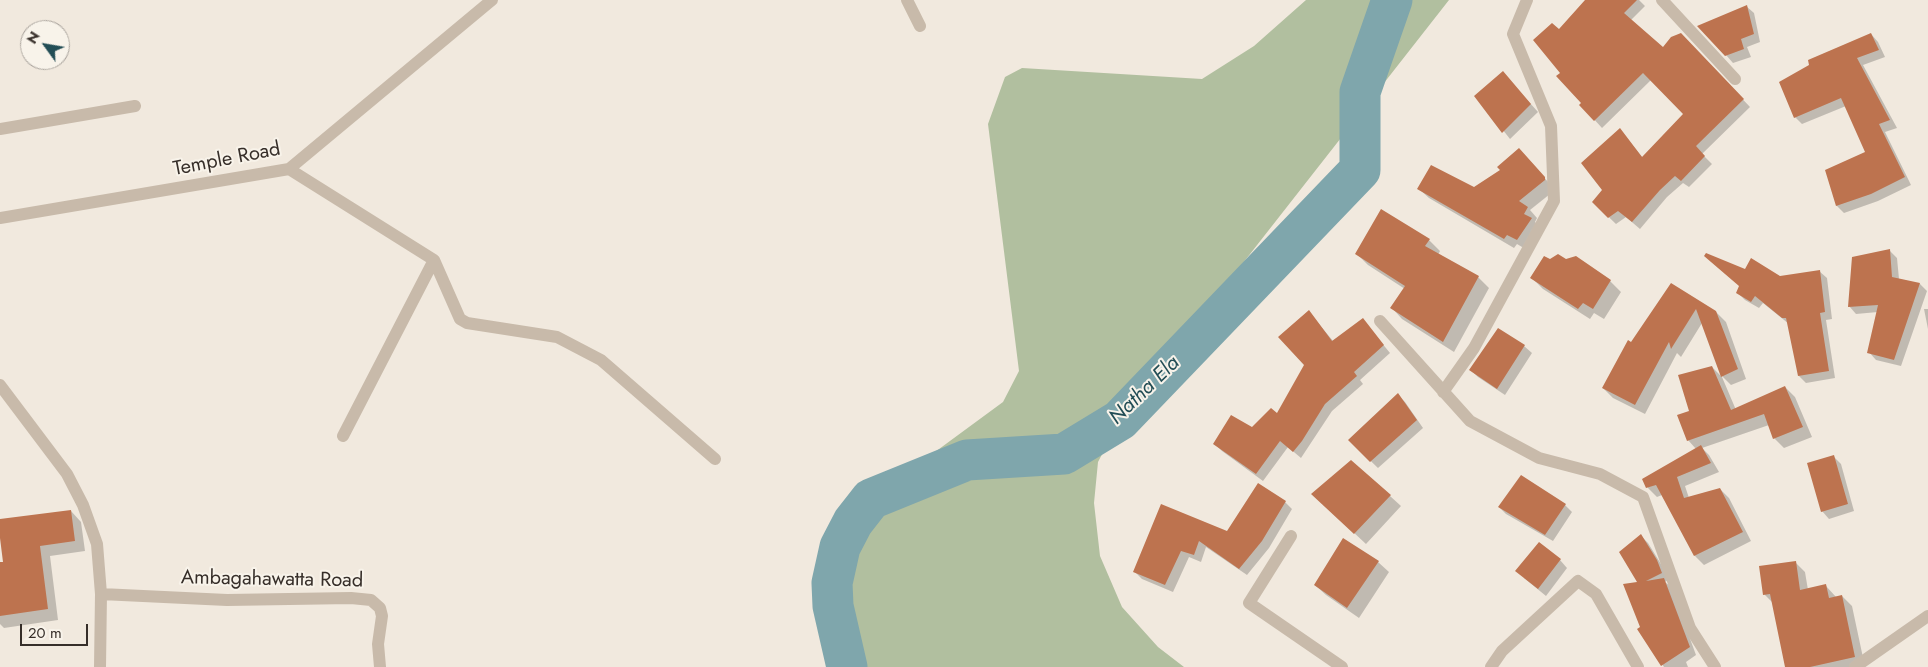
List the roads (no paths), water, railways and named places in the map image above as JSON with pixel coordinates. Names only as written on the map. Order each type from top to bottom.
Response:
[{"type":"street","name":"Temple Road","points":[[0,218],[289,169],[492,0]]},
{"type":"street","points":[[907,0],[920,26]]},
{"type":"street","points":[[1443,392],[1474,348],[1554,201],[1551,126],[1513,34],[1528,0]]},
{"type":"street","points":[[1662,0],[1735,80]]},
{"type":"street","points":[[0,129],[135,106]]},
{"type":"street","points":[[289,169],[434,260],[460,319],[467,323],[557,337],[601,360],[714,458]]},
{"type":"street","points":[[343,436],[434,260]]},
{"type":"street","points":[[1380,321],[1470,421],[1539,458],[1600,474],[1642,497],[1690,628],[1715,667]]},
{"type":"street","points":[[0,385],[67,474],[83,505],[98,544],[101,594],[100,667]]},
{"type":"street","points":[[1291,536],[1249,603],[1342,667]]},
{"type":"street","points":[[1491,667],[1502,651],[1578,581],[1596,594],[1638,667]]},
{"type":"street","name":"Ambagahawatta Road","points":[[101,594],[227,600],[351,598],[371,600],[380,608],[382,616],[378,644],[380,667]]},
{"type":"street","points":[[1855,667],[1928,616]]},
{"type":"waterway","name":"Natha Ela","points":[[847,667],[833,606],[832,583],[840,547],[853,522],[871,499],[967,460],[1064,454],[1120,420],[1360,170],[1360,92],[1392,0]]}]
